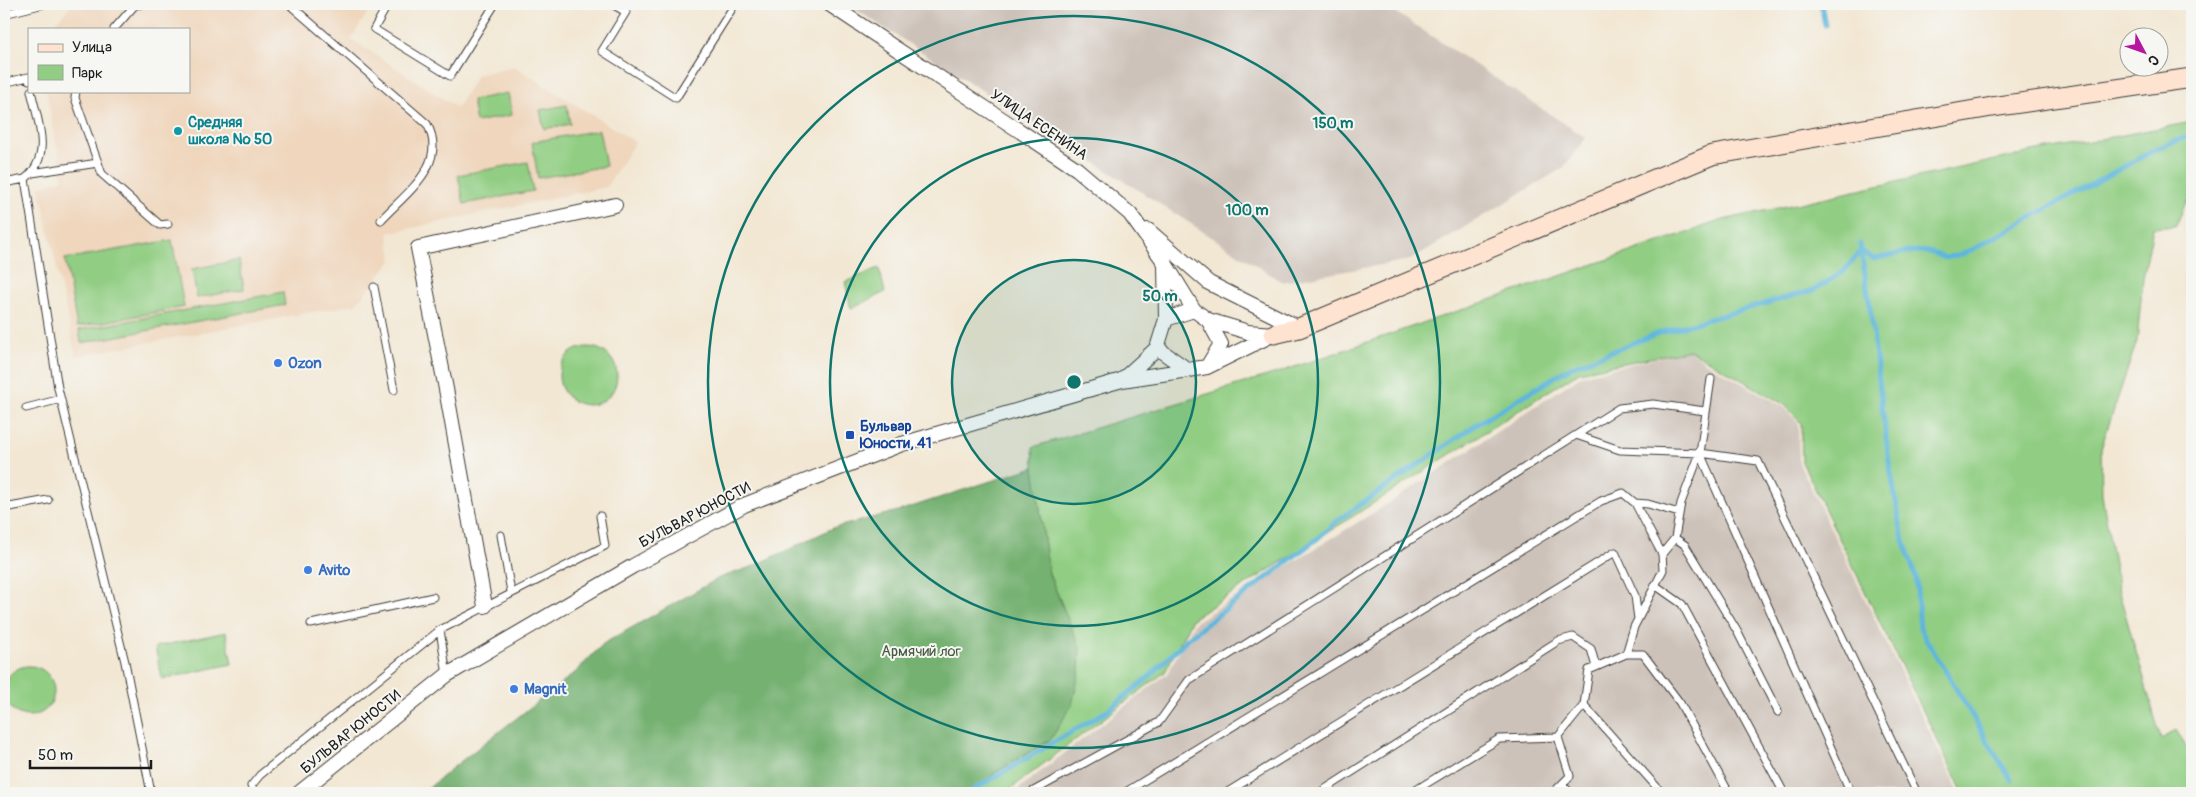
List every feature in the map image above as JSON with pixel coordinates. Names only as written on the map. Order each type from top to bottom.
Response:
[{"type":"street","name":"УЛИЦА ЕСЕНИНА","points":[[829,4],[1077,169],[1130,214],[1165,263],[1194,310]]},
{"type":"street","points":[[1157,348],[1188,370],[1207,368],[1274,334],[1299,328],[1712,155],[1992,106],[2192,78]]},
{"type":"street","points":[[485,606],[446,389],[418,248],[615,205]]},
{"type":"street","points":[[1130,214],[1209,283],[1299,328]]},
{"type":"street","points":[[1122,380],[1157,348],[1166,320],[1165,263]]},
{"type":"street","points":[[1166,320],[1194,310],[1208,320],[1248,332],[1274,334]]},
{"type":"street","points":[[1207,368],[1221,344],[1208,320]]},
{"type":"street","name":"БУЛЬВАР ЮНОСТИ","points":[[299,793],[447,675],[633,566],[744,505],[902,444],[1122,380],[1188,370]]},
{"type":"lane","points":[[4,14],[44,4]]},
{"type":"lane","points":[[115,28],[135,5],[142,4]]},
{"type":"lane","points":[[290,4],[427,124],[433,135],[434,156],[429,168],[381,220]]},
{"type":"lane","points":[[388,4],[374,29],[450,76],[495,4]]},
{"type":"lane","points":[[612,4],[626,12],[602,51],[676,98],[735,4]]},
{"type":"lane","points":[[4,83],[28,77]]},
{"type":"lane","points":[[4,183],[25,179],[32,173],[42,154],[42,142],[31,92]]},
{"type":"lane","points":[[76,92],[75,98],[102,174],[160,225],[168,224]]},
{"type":"lane","points":[[32,173],[98,163]]},
{"type":"lane","points":[[25,179],[39,278],[61,400],[124,662],[151,793]]},
{"type":"lane","points":[[374,286],[394,390]]},
{"type":"lane","points":[[1662,554],[1675,538],[1681,502],[1700,453],[1711,379]]},
{"type":"lane","points":[[26,408],[61,400]]},
{"type":"lane","points":[[1030,793],[1158,722],[1189,680],[1619,408],[1653,404],[1705,411]]},
{"type":"lane","points":[[1576,434],[1620,450],[1700,453],[1758,461],[1916,793]]},
{"type":"lane","points":[[1700,453],[1851,793]]},
{"type":"lane","points":[[1124,793],[1601,501],[1623,493],[1635,503],[1662,554],[1663,570],[1638,619],[1626,654]]},
{"type":"lane","points":[[4,508],[48,500]]},
{"type":"lane","points":[[1635,503],[1648,504],[1679,513]]},
{"type":"lane","points":[[256,793],[251,786],[260,775],[440,630],[511,592],[605,546],[600,516]]},
{"type":"lane","points":[[500,535],[511,592]]},
{"type":"lane","points":[[1675,538],[1686,545],[1737,631],[1778,712]]},
{"type":"lane","points":[[1226,793],[1615,552],[1635,596],[1638,619]]},
{"type":"lane","points":[[1655,585],[1682,604],[1784,793]]},
{"type":"lane","points":[[311,624],[433,597]]},
{"type":"lane","points":[[440,630],[447,675]]},
{"type":"lane","points":[[1319,793],[1558,642],[1573,637],[1591,649],[1596,666]]},
{"type":"lane","points":[[1411,793],[1499,739],[1558,737],[1584,705],[1589,670],[1626,654],[1643,654],[1680,703],[1730,793]]},
{"type":"lane","points":[[1584,705],[1662,793]]},
{"type":"lane","points":[[1553,793],[1570,776],[1558,737]]},
{"type":"lane","points":[[1562,784],[1570,793]]},
{"type":"shaded area","points":[[70,4],[373,4],[351,39],[457,108],[477,75],[514,66],[635,142],[606,187],[388,233],[392,260],[356,304],[76,356],[39,187],[63,179],[46,92],[190,92],[190,28],[48,28],[70,7]]},
{"type":"shaded area","points":[[847,4],[1383,4],[1586,138],[1563,168],[1410,260],[1282,282]]},
{"type":"shaded area","points":[[1690,350],[1706,363],[1784,407],[1798,423],[1799,463],[1959,793],[1013,793],[1167,674],[1195,622],[1391,502],[1581,376]]},
{"type":"green space","points":[[508,93],[512,115],[476,122],[472,100]]},
{"type":"green space","points":[[567,105],[570,124],[544,129],[540,110]]},
{"type":"green space","points":[[2192,122],[2192,193],[2175,226],[2153,228],[2143,278],[2137,341],[2101,448],[2102,495],[2119,592],[2161,739],[2176,730],[2192,755],[2192,793],[1963,793],[1802,462],[1801,423],[1785,405],[1690,350],[1579,372],[1192,619],[1165,672],[1005,793],[976,793],[993,774],[1051,739],[1063,607],[1049,574],[1034,467],[1033,447],[1280,372],[1723,220],[2032,152]]},
{"type":"green space","points":[[599,130],[606,166],[538,178],[532,142]]},
{"type":"green space","points":[[528,162],[533,191],[464,204],[458,175]]},
{"type":"green space","points":[[172,240],[184,307],[77,327],[65,259]]},
{"type":"green space","points":[[239,260],[244,289],[197,298],[192,269]]},
{"type":"green space","points":[[879,268],[885,292],[851,309],[845,282]]},
{"type":"green space","points":[[283,292],[285,305],[81,343],[79,330]]},
{"type":"green space","points":[[588,347],[604,352],[612,360],[617,376],[612,392],[604,400],[588,405],[572,400],[564,392],[559,376],[564,360],[572,352]]},
{"type":"green space","name":"Армячий лог","points":[[1034,467],[1049,574],[1080,648],[1079,674],[1072,705],[1051,739],[993,774],[976,793],[423,793],[576,672],[603,644],[719,578],[754,566],[833,528],[902,510]]},
{"type":"green space","points":[[226,632],[232,664],[162,679],[155,647]]},
{"type":"green space","points":[[24,666],[34,666],[47,673],[54,686],[54,696],[47,709],[34,716],[24,716],[15,712],[8,705],[4,696],[4,686],[8,677],[15,670]]},
{"type":"waterway","points":[[1821,4],[1825,25]]},
{"type":"waterway","points":[[1861,251],[1874,259],[1919,251],[1936,254],[1945,258],[1966,253],[2158,148],[2192,135]]},
{"type":"waterway","points":[[968,793],[1107,711],[1149,677],[1187,639],[1318,538],[1338,520],[1477,424],[1571,367],[1659,333],[1814,290],[1843,272],[1861,251],[1860,244]]},
{"type":"waterway","points":[[1861,251],[1889,462],[1902,534],[1916,578],[1920,629],[2011,780]]},
{"type":"place","name":"Средняя школа № 50","points":[[178,131]]},
{"type":"place","name":"Ozon","points":[[278,363]]},
{"type":"place","name":"Бульвар Юности, 41","points":[[850,435]]},
{"type":"place","name":"Avito","points":[[308,570]]},
{"type":"place","name":"Magnit","points":[[514,689]]}]
